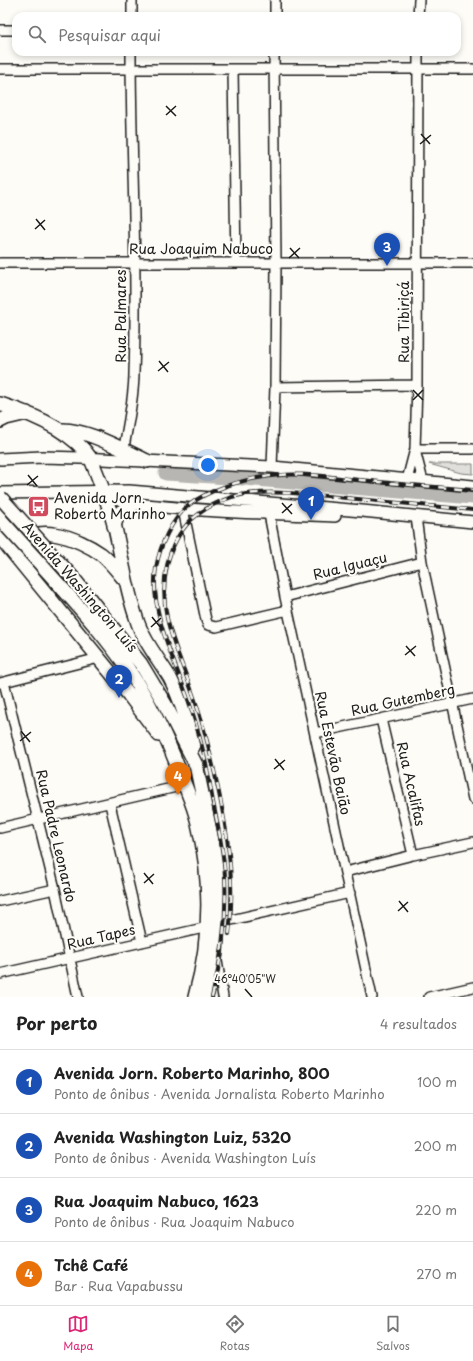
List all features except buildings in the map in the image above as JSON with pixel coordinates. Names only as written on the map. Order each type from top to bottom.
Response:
[{"type":"highway","points":[[0,404],[27,413],[60,430],[84,450],[91,459],[108,491],[114,526],[136,618],[150,647],[171,680],[187,721],[196,764]]},
{"type":"highway","points":[[0,421],[27,413]]},
{"type":"highway","points":[[60,430],[70,429],[81,433],[123,455],[147,461]]},
{"type":"highway","name":"Avenida Washington Luís","points":[[0,497],[74,579],[141,664],[165,704],[196,764],[215,854],[218,886],[213,925],[195,997]]},
{"type":"highway","points":[[114,526],[118,514],[136,503]]},
{"type":"highway","name":"Avenida Washington Luís","points":[[0,520],[98,629],[131,674],[146,698],[173,752],[192,802],[205,855],[209,905],[216,953],[206,997]]},
{"type":"highway","points":[[16,559],[16,551],[18,546],[27,538],[39,534],[52,534],[69,538],[102,555],[113,565],[127,584]]},
{"type":"highway","points":[[0,537],[16,559],[99,658],[173,752]]},
{"type":"main road","points":[[0,458],[42,457],[91,459],[123,455]]},
{"type":"main road","points":[[147,461],[272,467],[473,486]]},
{"type":"main road","points":[[0,492],[108,491],[362,511],[473,522]]},
{"type":"main road","points":[[108,491],[122,500],[183,509],[347,517],[362,511]]},
{"type":"street","points":[[132,0],[132,12]]},
{"type":"street","points":[[275,0],[275,12]]},
{"type":"street","points":[[418,0],[418,12]]},
{"type":"street","points":[[0,30],[12,30]]},
{"type":"street","name":"Rua Palmares","points":[[123,455],[131,406],[134,374],[135,263],[131,56]]},
{"type":"street","points":[[272,467],[275,387],[276,263],[274,56]]},
{"type":"street","name":"Rua Tibiriçá","points":[[406,480],[415,449],[417,385],[418,56]]},
{"type":"street","points":[[0,69],[473,69]]},
{"type":"street","points":[[233,69],[236,263]]},
{"type":"street","name":"Rua Joaquim Nabuco","points":[[0,263],[473,263]]},
{"type":"street","points":[[275,387],[417,385]]},
{"type":"street","points":[[415,449],[473,449]]},
{"type":"street","name":"Rua Tibiriçá","points":[[415,449],[423,481]]},
{"type":"street","points":[[183,509],[208,625],[216,627],[288,610]]},
{"type":"street","name":"Rua Estevão Baião","points":[[269,514],[285,597],[372,997]]},
{"type":"street","points":[[416,517],[422,562],[473,799]]},
{"type":"street","name":"Rua Iguaçu","points":[[285,597],[422,562]]},
{"type":"street","points":[[2,682],[99,658]]},
{"type":"street","name":"Rua Padre Leonardo","points":[[2,682],[55,889],[78,997]]},
{"type":"street","name":"Rua Gutemberg","points":[[315,733],[473,699]]},
{"type":"street","name":"Rua Acalifas","points":[[381,719],[413,855]]},
{"type":"street","points":[[463,756],[473,754]]},
{"type":"street","points":[[0,828],[110,804],[185,785]]},
{"type":"street","points":[[110,804],[142,942]]},
{"type":"street","points":[[345,872],[473,842]]},
{"type":"street","points":[[0,901],[55,889]]},
{"type":"street","name":"Rua Tapes","points":[[0,974],[350,893]]},
{"type":"street","points":[[216,953],[223,997]]},
{"type":"street","points":[[429,997],[473,987]]},
{"type":"shaded area","points":[[429,464],[473,464],[473,474],[461,473]]},
{"type":"waterway","points":[[166,473],[473,497]]},
{"type":"railway","points":[[212,997],[219,968],[223,938],[225,908],[224,868],[201,742],[191,708],[160,621],[157,604],[155,586],[156,568],[160,551],[167,534],[177,518],[189,505],[215,490],[255,478],[276,475],[312,475],[473,490]]},
{"type":"railway","points":[[229,934],[231,910],[230,863],[219,791],[204,730],[193,693],[177,652],[167,618],[165,605],[164,592],[167,566],[176,541],[191,520],[203,511],[224,500],[246,494],[297,493],[473,510]]},
{"type":"place","name":"Rua Joaquim Nabuco, 1623","points":[[387,266]]},
{"type":"place","name":"Avenida Jorn. Roberto Marinho","points":[[39,506]]},
{"type":"place","name":"Avenida Jorn. Roberto Marinho, 800","points":[[311,520]]},
{"type":"place","name":"Avenida Washington Luiz, 5320","points":[[119,698]]},
{"type":"place","name":"Tchê Café","points":[[178,795]]}]
